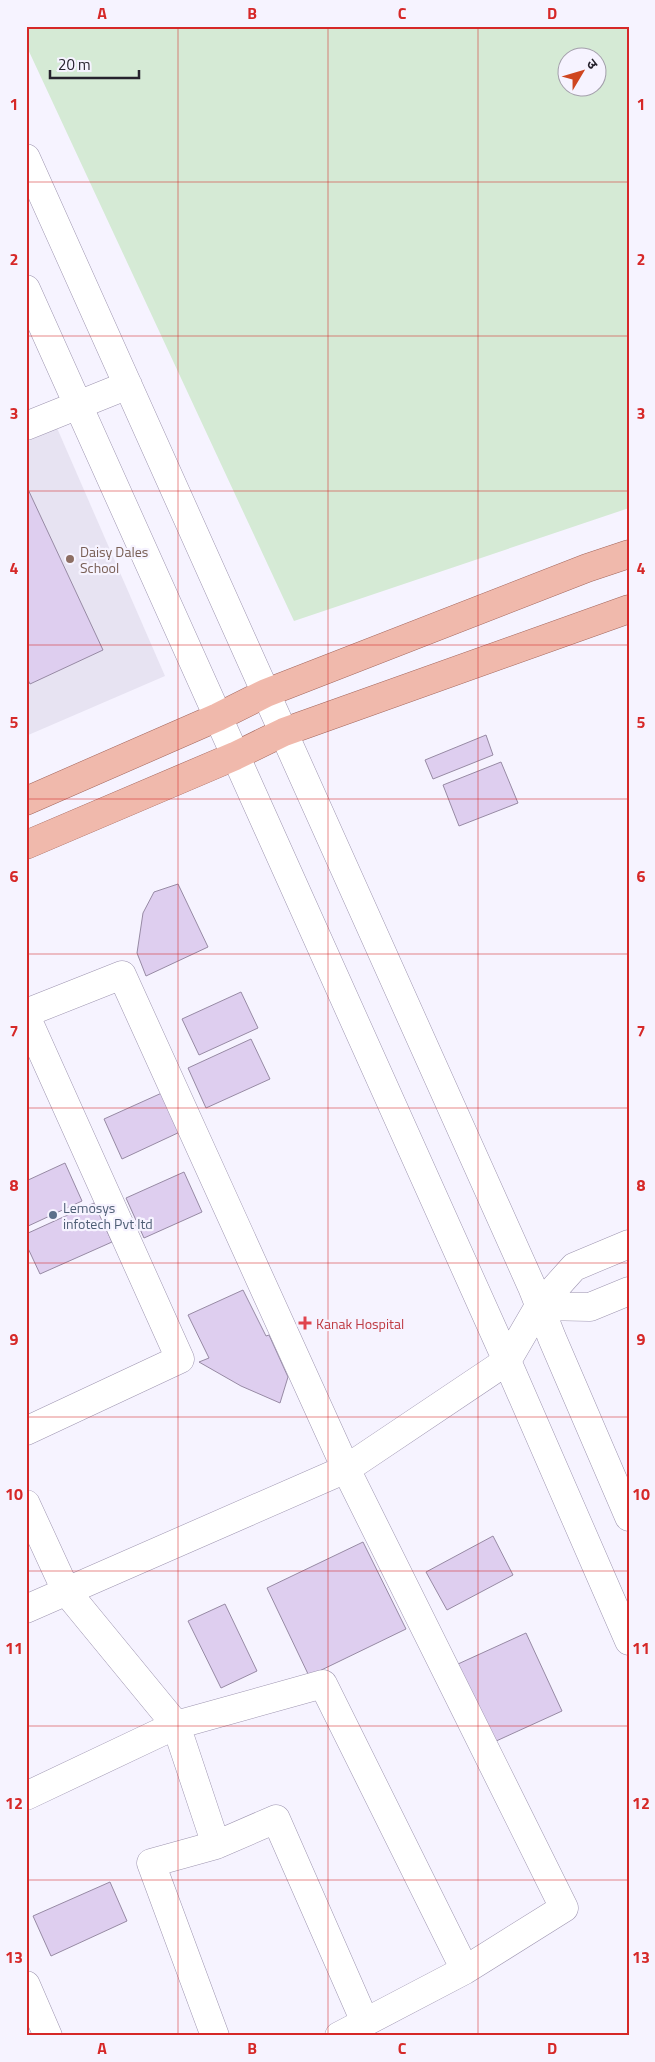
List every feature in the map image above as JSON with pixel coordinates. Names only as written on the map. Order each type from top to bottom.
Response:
[{"type":"main road","points":[[26,801],[266,694],[578,572],[629,554]]},
{"type":"main road","points":[[26,845],[235,756],[284,732],[629,609]]},
{"type":"street","points":[[26,158],[532,1287],[629,1517]]},
{"type":"street","points":[[26,289],[507,1361],[629,1641]]},
{"type":"street","points":[[26,426],[128,385]]},
{"type":"street","points":[[26,1431],[180,1359],[26,1014],[122,975],[346,1469],[564,1908],[464,1970],[340,2036]]},
{"type":"street","points":[[26,1609],[346,1469],[507,1361],[539,1306],[574,1267],[629,1244]]},
{"type":"street","points":[[539,1306],[590,1307],[629,1291]]},
{"type":"street","points":[[26,1504],[66,1591],[176,1725],[216,1845]]},
{"type":"street","points":[[26,1796],[176,1725],[323,1684],[464,1970]]},
{"type":"street","points":[[215,2036],[151,1862],[216,1845],[276,1819],[365,2022]]},
{"type":"street","points":[[26,1985],[48,2036]]},
{"type":"shaded area","name":"Daisy Dales School","points":[[57,428],[165,676],[26,736],[26,442]]},
{"type":"green space","points":[[26,26],[629,26],[629,508],[294,621],[26,45]]},
{"type":"building","points":[[26,485],[103,650],[30,684],[26,676]]},
{"type":"building","points":[[486,735],[493,755],[433,779],[425,760]]},
{"type":"building","points":[[501,762],[518,803],[459,826],[443,785]]},
{"type":"building","points":[[178,884],[208,947],[146,976],[137,953],[143,913],[154,892]]},
{"type":"building","points":[[241,992],[258,1028],[199,1055],[182,1019]]},
{"type":"building","points":[[251,1039],[270,1079],[206,1108],[188,1068]]},
{"type":"building","points":[[164,1092],[182,1131],[122,1159],[104,1119]]},
{"type":"building","points":[[65,1163],[82,1201],[26,1227],[26,1181]]},
{"type":"building","points":[[184,1172],[202,1212],[144,1238],[126,1198]]},
{"type":"building","points":[[94,1203],[112,1242],[40,1274],[26,1244],[26,1234]]},
{"type":"building","points":[[243,1290],[266,1336],[269,1335],[288,1377],[280,1403],[241,1386],[199,1362],[209,1358],[188,1315]]},
{"type":"building","points":[[493,1536],[513,1575],[447,1610],[426,1572]]},
{"type":"building","points":[[363,1542],[406,1629],[309,1676],[267,1588]]},
{"type":"building","points":[[225,1604],[257,1671],[221,1688],[188,1621]]},
{"type":"building","points":[[526,1633],[562,1711],[494,1742],[458,1664]]},
{"type":"building","points":[[110,1882],[127,1921],[51,1956],[33,1916]]},
{"type":"place","name":"Daisy Dales School","points":[[70,559]]},
{"type":"place","name":"Lemosys infotech Pvt ltd","points":[[53,1215]]},
{"type":"place","name":"Kanak Hospital","points":[[305,1323]]}]
